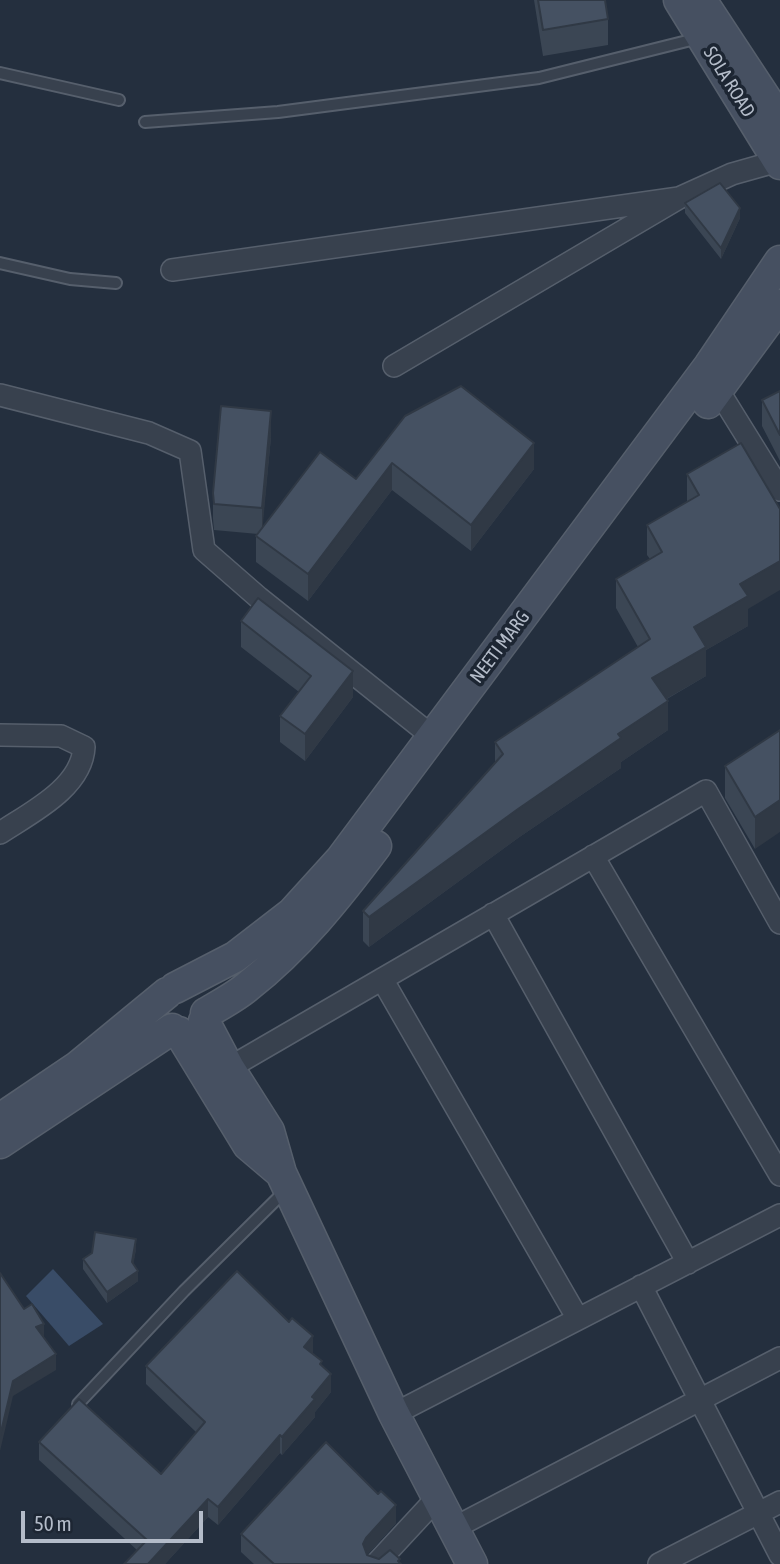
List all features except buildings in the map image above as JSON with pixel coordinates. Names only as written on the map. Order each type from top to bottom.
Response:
[{"type":"main road","name":"SOLA ROAD","points":[[679,0],[779,163]]},
{"type":"main road","name":"SOLA ROAD","points":[[701,0],[780,120]]},
{"type":"main road","name":"NEETI MARG","points":[[0,1119],[77,1067],[171,991],[235,957],[292,914],[341,859],[433,737],[709,366],[780,261]]},
{"type":"main road","points":[[0,1143],[247,986],[300,937],[343,890],[780,305]]},
{"type":"main road","points":[[190,1024],[204,999],[189,987],[171,991],[163,1000],[161,1014],[190,1024],[229,1068],[269,1131],[284,1180],[394,1414],[472,1564]]},
{"type":"main road","points":[[190,1024],[248,1144],[284,1180]]},
{"type":"street","points":[[394,366],[680,198],[732,174],[779,163]]},
{"type":"street","points":[[172,270],[680,198]]},
{"type":"street","points":[[718,390],[780,491]]},
{"type":"street","points":[[0,395],[149,433],[191,451],[204,550],[259,598],[433,737]]},
{"type":"street","points":[[0,735],[61,736],[83,747],[83,759],[68,783],[0,833]]},
{"type":"street","points":[[229,1068],[706,791],[780,923]]},
{"type":"street","points":[[593,856],[780,1175]]},
{"type":"street","points":[[493,914],[688,1263]]},
{"type":"street","points":[[382,979],[578,1319]]},
{"type":"street","points":[[394,1414],[780,1215]]},
{"type":"street","points":[[641,1286],[780,1555]]},
{"type":"street","points":[[454,1528],[780,1358]]},
{"type":"street","points":[[376,1564],[438,1497]]},
{"type":"street","points":[[659,1564],[780,1502]]},
{"type":"lane","points":[[145,122],[278,113],[539,78],[701,38]]},
{"type":"lane","points":[[0,73],[119,100]]},
{"type":"lane","points":[[0,263],[70,279],[116,283]]},
{"type":"lane","points":[[78,1404],[284,1180]]},
{"type":"water","points":[[53,1269],[103,1324],[69,1346],[26,1296]]}]
